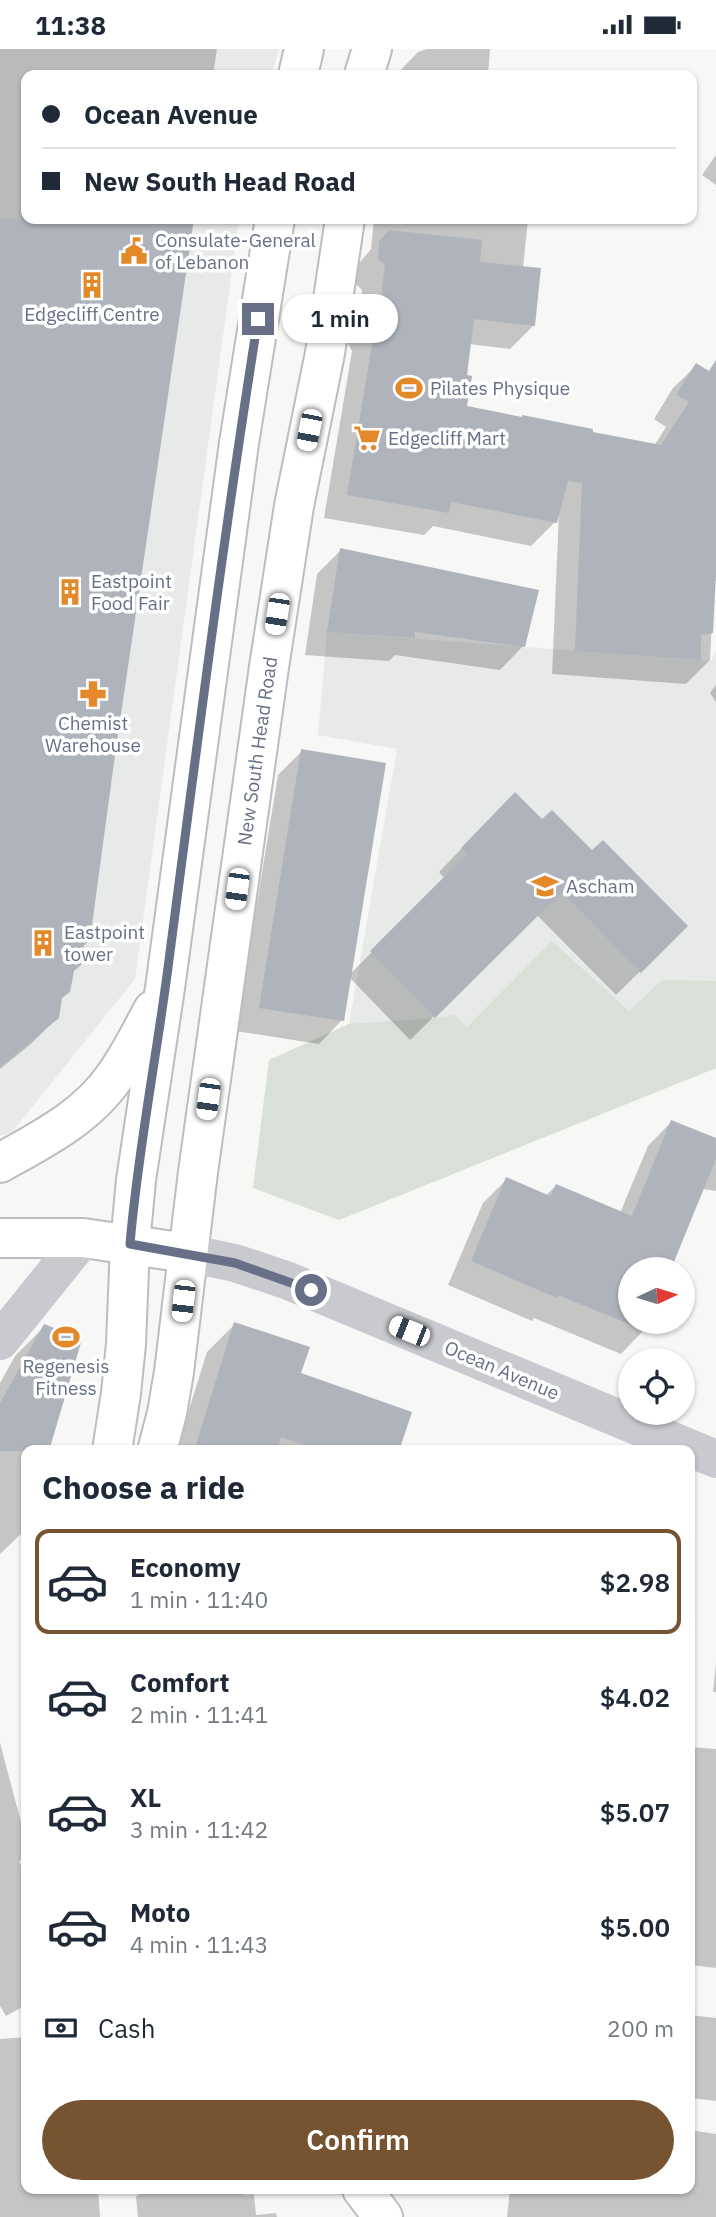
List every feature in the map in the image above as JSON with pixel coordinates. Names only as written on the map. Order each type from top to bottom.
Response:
[{"type":"main road","points":[[299,70],[304,49]]},
{"type":"main road","points":[[366,70],[372,49]]},
{"type":"main road","points":[[113,1445],[126,1344],[136,1180],[165,988],[239,443],[274,224]]},
{"type":"main road","name":"New South Head Road","points":[[159,1445],[174,1372],[187,1253],[269,667],[297,493],[325,353],[344,224]]},
{"type":"main road","points":[[0,1163],[69,1123],[94,1101],[132,1051],[165,988]]},
{"type":"main road","name":"Ocean Avenue","points":[[0,1238],[83,1238],[187,1253]]},
{"type":"main road","points":[[366,2194],[383,2217]]},
{"type":"street","points":[[0,1341],[83,1238]]},
{"type":"street","name":"Ocean Avenue","points":[[187,1253],[235,1263],[286,1280],[682,1445]]},
{"type":"street","name":"Ocean Avenue","points":[[695,1450],[716,1459]]},
{"type":"shaded area","points":[[0,49],[279,49],[273,70],[21,70],[21,224],[238,224],[135,979],[12,1132],[0,1136]]},
{"type":"shaded area","name":"Ascham","points":[[327,632],[711,661],[716,651],[716,1068],[339,1220],[253,1188],[269,1060],[349,1024],[397,749],[318,735]]},
{"type":"shaded area","points":[[552,941],[629,1011],[662,980],[716,981],[716,1068],[339,1220],[253,1188],[269,1060],[349,1024],[454,1015],[467,1027]]},
{"type":"building","points":[[0,219],[21,219],[21,224],[193,224],[90,940],[84,945],[81,965],[74,971],[70,992],[62,998],[59,1018],[0,1066]]},
{"type":"building","points":[[389,230],[482,240],[480,262],[541,268],[535,326],[474,319],[467,375],[472,376],[467,406],[593,429],[593,432],[661,445],[689,402],[676,395],[696,363],[709,371],[716,360],[716,573],[713,633],[701,635],[701,660],[575,651],[582,483],[568,481],[557,523],[451,502],[449,513],[347,495],[375,327],[371,320],[372,302],[381,297],[385,265],[378,259],[379,241]]},
{"type":"building","points":[[340,548],[539,590],[525,647],[415,632],[415,638],[327,632]]},
{"type":"building","points":[[301,749],[386,763],[344,1021],[259,1008]]},
{"type":"building","points":[[515,792],[542,819],[552,810],[592,850],[603,840],[688,926],[641,973],[562,892],[435,1018],[370,951],[467,854],[461,848]]},
{"type":"building","points":[[671,1120],[716,1138],[716,1159],[676,1257],[618,1257],[618,1320],[558,1295],[557,1298],[471,1261],[506,1177],[550,1196],[556,1184],[632,1216]]},
{"type":"building","points":[[234,1322],[310,1347],[301,1373],[412,1412],[401,1445],[304,1445],[281,1437],[279,1445],[196,1445]]},
{"type":"building","points":[[44,1324],[82,1339],[51,1445],[21,1445],[21,1451],[0,1451],[0,1403]]},
{"type":"place","name":"Consulate-General of Lebanon","points":[[134,251]]},
{"type":"place","name":"Edgecliff Centre","points":[[92,285]]},
{"type":"place","name":"Pilates Physique","points":[[409,388]]},
{"type":"place","name":"Edgecliff Mart","points":[[367,438]]},
{"type":"place","name":"Eastpoint Food Fair","points":[[70,592]]},
{"type":"place","name":"Chemist Warehouse","points":[[93,694]]},
{"type":"place","name":"Ascham","points":[[545,886]]},
{"type":"place","name":"Eastpoint tower","points":[[43,943]]},
{"type":"place","name":"Regenesis Fitness","points":[[66,1337]]},
{"type":"route","points":[[258,319],[136,1180],[130,1244],[235,1263],[311,1290]]}]
